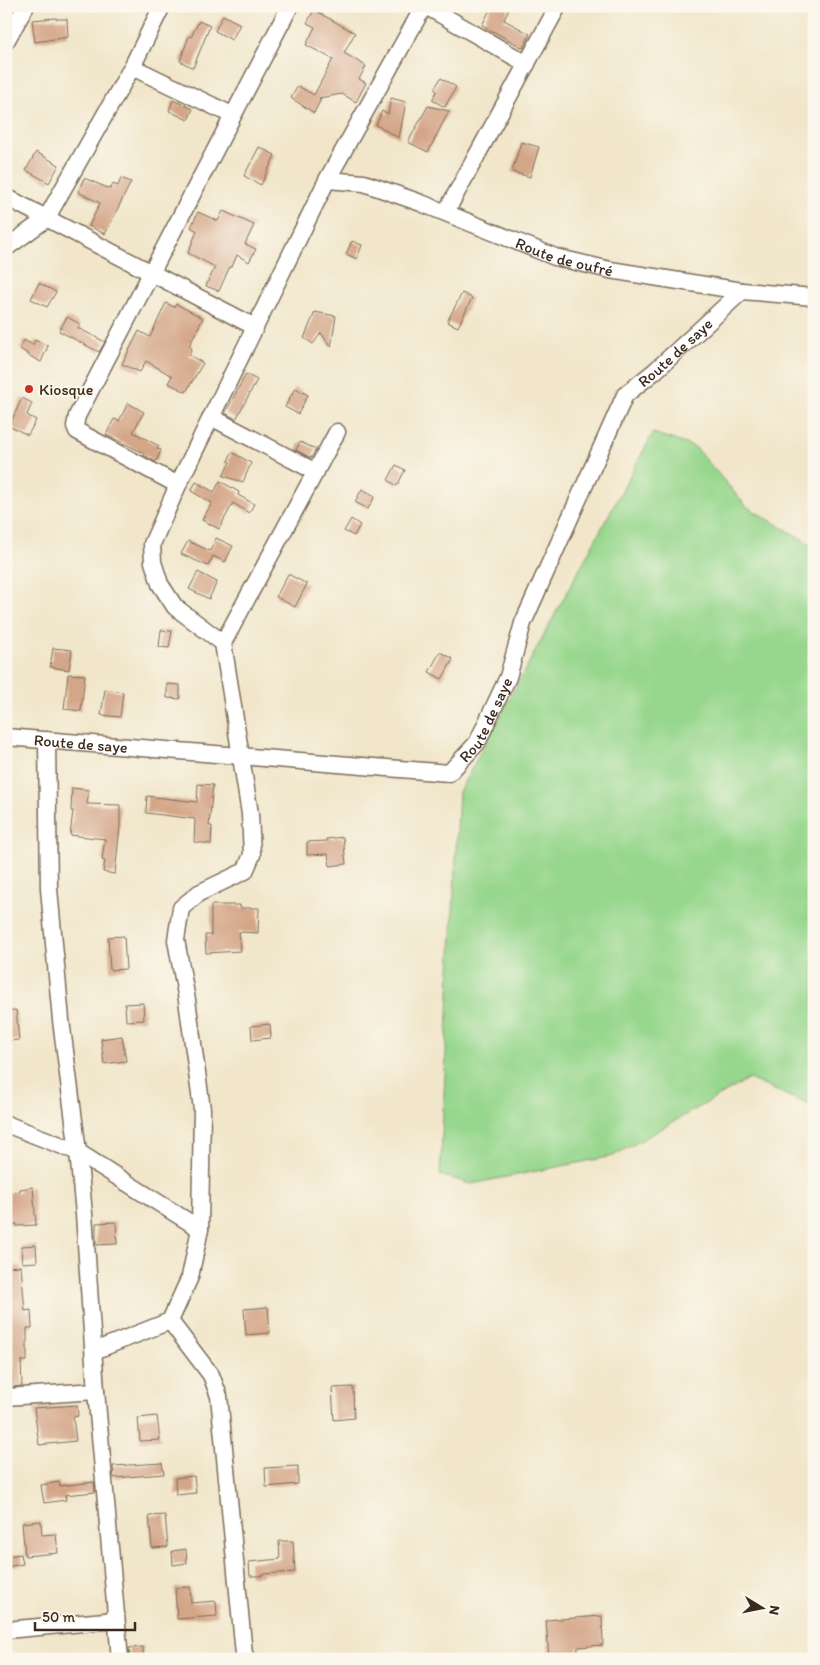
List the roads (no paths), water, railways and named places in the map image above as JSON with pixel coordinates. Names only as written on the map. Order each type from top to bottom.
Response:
[{"type":"street","points":[[6,41],[26,6]]},
{"type":"street","points":[[6,248],[46,219],[132,66],[162,6]]},
{"type":"street","points":[[178,485],[78,431],[75,426],[76,416],[152,274],[232,115],[290,6]]},
{"type":"street","points":[[223,643],[175,607],[160,584],[153,562],[152,544],[178,485],[326,180],[425,6],[527,64]]},
{"type":"street","points":[[446,212],[558,6]]},
{"type":"street","points":[[132,66],[232,115]]},
{"type":"street","name":"Route de oufré","points":[[326,180],[364,183],[446,212],[555,257],[610,270],[742,291],[814,297]]},
{"type":"street","points":[[6,197],[255,327]]},
{"type":"street","name":"Route de saye","points":[[6,737],[449,773],[476,742],[508,677],[523,623],[625,395],[655,371],[742,291]]},
{"type":"street","points":[[211,417],[316,472]]},
{"type":"street","points":[[94,1351],[170,1321],[190,1277],[200,1229],[202,1109],[187,1000],[176,940],[181,908],[199,892],[246,871],[252,855],[250,814],[223,643],[337,432]]},
{"type":"street","points":[[47,740],[49,888],[61,1020],[78,1152],[96,1390],[120,1659]]},
{"type":"street","points":[[6,1124],[78,1152],[200,1229]]},
{"type":"street","points":[[170,1321],[212,1375],[219,1396],[243,1645],[244,1654],[247,1659]]},
{"type":"street","points":[[6,1397],[96,1390]]},
{"type":"street","points":[[6,1630],[116,1620]]},
{"type":"place","name":"Kiosque","points":[[29,389]]}]
